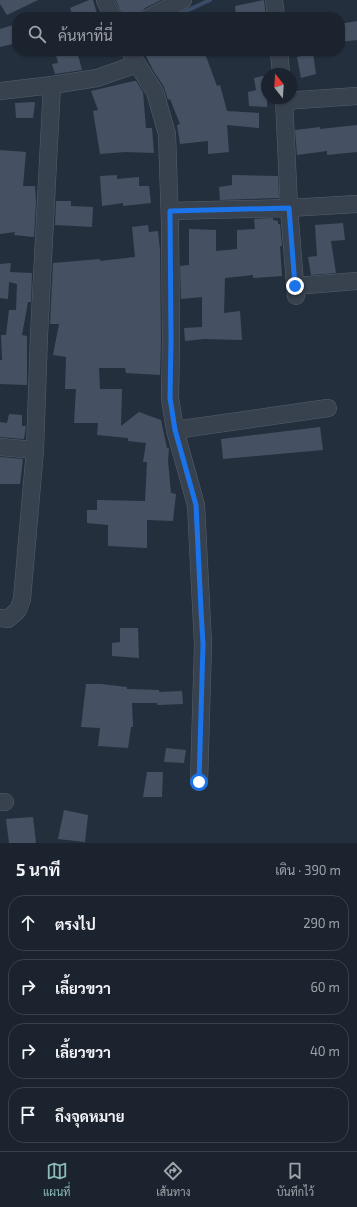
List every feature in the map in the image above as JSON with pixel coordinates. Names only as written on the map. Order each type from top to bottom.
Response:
[{"type":"street","points":[[105,0],[111,12]]},
{"type":"street","points":[[160,12],[183,0]]},
{"type":"street","points":[[274,0],[275,12]]},
{"type":"street","points":[[279,56],[280,68]]},
{"type":"street","points":[[0,91],[97,78],[133,58],[155,92],[167,134],[170,211],[170,398],[175,430],[196,505],[203,644],[199,782]]},
{"type":"street","points":[[0,618],[8,619],[18,610],[22,599],[35,450],[38,335],[52,85]]},
{"type":"street","points":[[297,98],[357,96]]},
{"type":"street","points":[[284,104],[289,208],[295,291],[357,281]]},
{"type":"street","points":[[170,211],[289,208],[357,204]]},
{"type":"street","points":[[175,430],[328,408]]},
{"type":"street","points":[[0,447],[35,450]]},
{"type":"building","points":[[0,0],[38,0],[7,15],[0,4]]},
{"type":"building","points":[[89,0],[93,0],[97,12],[71,12],[70,8]]},
{"type":"building","points":[[116,0],[161,0],[145,8],[142,12],[121,12]]},
{"type":"building","points":[[264,0],[265,12],[236,12],[235,6]]},
{"type":"building","points":[[357,21],[357,40],[345,41],[345,23]]},
{"type":"building","points":[[12,25],[12,44],[0,47],[0,29]]},
{"type":"building","points":[[56,56],[78,56],[82,70],[55,74],[52,64],[58,63]]},
{"type":"building","points":[[146,56],[206,56],[217,86],[220,85],[227,111],[259,113],[259,128],[227,125],[229,152],[208,154],[208,141],[180,144],[177,125],[180,124],[170,99],[168,100],[164,87]]},
{"type":"building","points":[[313,56],[316,74],[301,78],[297,57]]},
{"type":"building","points":[[261,76],[261,104],[267,104],[267,107],[249,106],[248,92],[256,90],[254,78]]},
{"type":"building","points":[[136,81],[143,92],[146,128],[152,128],[154,153],[125,152],[100,154],[93,111],[98,110],[91,91]]},
{"type":"building","points":[[35,102],[33,118],[16,118],[15,103]]},
{"type":"building","points":[[357,125],[357,152],[327,155],[327,151],[297,155],[295,130]]},
{"type":"building","points":[[0,150],[26,152],[23,186],[35,186],[36,201],[34,237],[14,235],[15,232],[0,234]]},
{"type":"building","points":[[117,175],[117,179],[139,177],[139,186],[149,186],[151,203],[123,206],[123,203],[102,206],[100,176]]},
{"type":"building","points":[[232,175],[278,176],[279,198],[220,200],[219,187],[232,185]]},
{"type":"building","points":[[56,201],[71,201],[71,206],[93,207],[92,227],[55,225]]},
{"type":"building","points":[[273,218],[273,220],[278,221],[278,224],[280,224],[282,276],[253,278],[253,275],[225,278],[224,313],[240,311],[242,340],[204,339],[185,341],[184,328],[202,327],[202,297],[181,299],[180,266],[189,265],[189,229],[216,230],[216,251],[237,249],[237,230],[255,229],[254,219]]},
{"type":"building","points":[[343,223],[345,240],[331,241],[336,273],[311,275],[308,257],[317,256],[315,225]]},
{"type":"building","points":[[148,225],[149,232],[158,231],[160,250],[160,375],[126,373],[125,368],[99,368],[100,389],[122,389],[121,426],[139,412],[161,420],[167,448],[169,448],[168,461],[171,493],[176,494],[173,521],[147,520],[147,548],[108,546],[108,525],[87,523],[87,510],[97,510],[97,500],[145,501],[147,462],[143,462],[146,443],[128,441],[128,438],[97,435],[98,423],[74,423],[76,389],[65,389],[66,357],[53,355],[59,324],[50,324],[53,263],[100,259],[100,261],[135,257],[132,227]]},
{"type":"building","points":[[11,263],[10,272],[32,273],[31,302],[28,302],[22,335],[27,336],[27,385],[0,384],[0,360],[2,360],[1,335],[6,335],[9,310],[16,310],[17,284],[9,282],[8,299],[0,298],[0,264]]},
{"type":"building","points":[[9,414],[22,415],[22,426],[26,426],[24,439],[0,437],[0,422],[7,423]]},
{"type":"building","points":[[320,427],[323,450],[223,459],[221,439]]},
{"type":"building","points":[[0,457],[23,459],[20,484],[0,484]]},
{"type":"building","points":[[120,628],[138,628],[139,658],[112,656],[112,643],[120,642]]},
{"type":"building","points":[[86,684],[127,687],[127,689],[159,690],[159,692],[182,691],[183,704],[157,705],[157,703],[132,703],[133,727],[131,727],[128,748],[98,746],[100,728],[81,727]]},
{"type":"building","points":[[166,748],[186,750],[184,763],[164,762]]},
{"type":"building","points":[[147,772],[163,772],[162,797],[143,797]]},
{"type":"building","points":[[64,810],[88,815],[85,842],[58,839]]},
{"type":"building","points":[[33,817],[36,843],[9,843],[6,819]]},
{"type":"waterway","points":[[184,12],[210,0]]},
{"type":"route","points":[[199,782],[203,644],[196,505],[175,430],[170,398],[170,211],[289,208],[295,286]]}]
